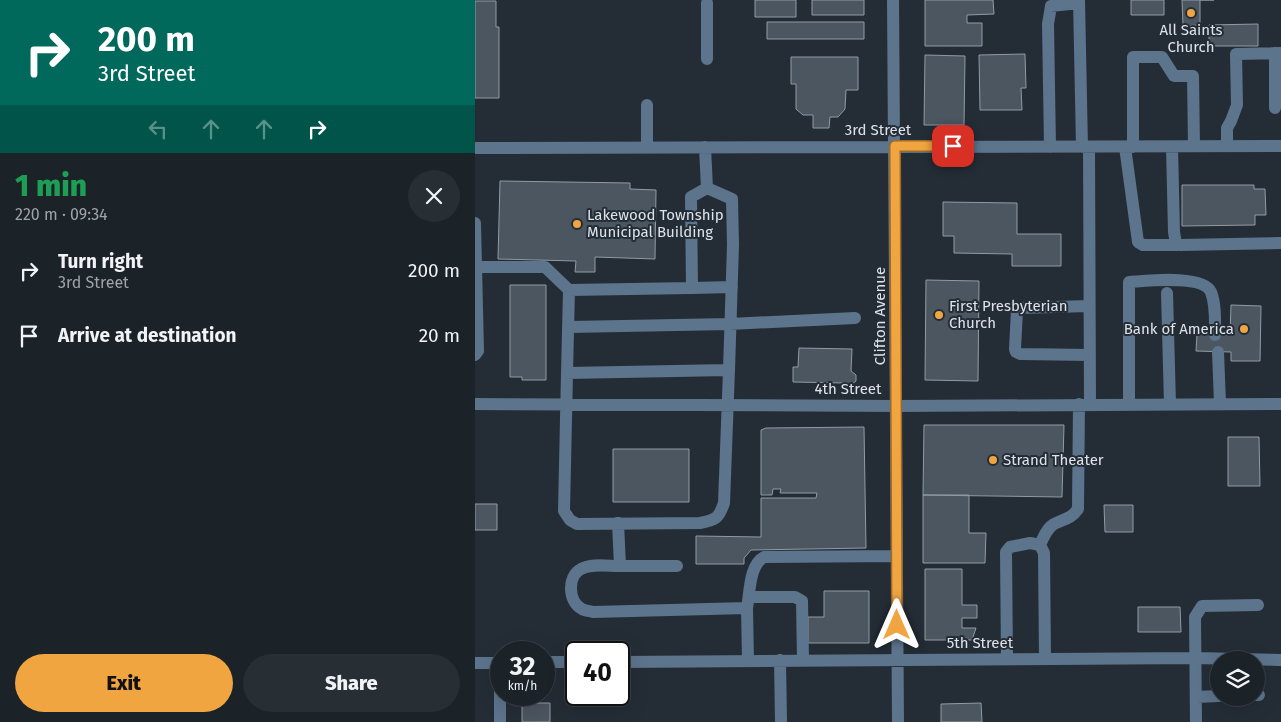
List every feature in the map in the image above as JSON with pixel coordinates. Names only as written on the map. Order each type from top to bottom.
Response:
[{"type":"street","name":"Clifton Avenue","points":[[893,0],[898,722]]},
{"type":"street","points":[[707,2],[707,59]]},
{"type":"street","points":[[1040,545],[1052,525],[1073,516],[1078,509],[1089,355],[1086,147],[1079,2],[1051,6],[1048,24],[1050,147]]},
{"type":"street","points":[[1227,146],[1227,128],[1237,105],[1236,54],[1278,53],[1275,108]]},
{"type":"street","points":[[1194,146],[1193,76],[1174,76],[1163,57],[1133,57],[1129,147],[1138,242],[1143,245],[1281,243]]},
{"type":"street","points":[[647,105],[647,148]]},
{"type":"street","points":[[1172,146],[1174,232],[1177,244]]},
{"type":"street","name":"3rd Street","points":[[475,148],[1281,146]]},
{"type":"street","points":[[705,147],[707,188]]},
{"type":"street","points":[[569,290],[563,511],[569,520],[577,524],[701,523],[714,520],[721,513],[724,503],[733,245],[732,199],[707,188]]},
{"type":"street","points":[[692,288],[691,198],[707,188]]},
{"type":"street","points":[[475,223],[478,351],[475,355]]},
{"type":"street","points":[[475,267],[545,267],[569,290],[732,287]]},
{"type":"street","points":[[1129,404],[1129,282],[1169,280],[1200,282],[1210,290],[1214,308],[1215,335]]},
{"type":"street","points":[[1167,293],[1170,404]]},
{"type":"street","points":[[1089,306],[1020,308],[1017,310],[1015,349],[1020,354],[1089,355]]},
{"type":"street","points":[[569,327],[730,324],[855,318]]},
{"type":"street","points":[[1218,352],[1219,403]]},
{"type":"street","points":[[567,373],[729,370]]},
{"type":"street","name":"4th Street","points":[[475,404],[897,406],[1281,404]]},
{"type":"street","points":[[619,523],[620,566]]},
{"type":"street","points":[[1007,659],[1006,552],[1010,547],[1018,544],[1030,543],[1040,545]]},
{"type":"street","points":[[1040,545],[1044,553],[1045,659]]},
{"type":"street","points":[[748,661],[748,603],[753,571],[759,559],[763,557],[897,556]]},
{"type":"street","points":[[677,566],[590,566],[582,568],[576,572],[572,580],[571,589],[574,601],[581,609],[593,612],[748,603],[795,597],[802,601],[803,660]]},
{"type":"street","points":[[1196,722],[1195,617],[1202,606],[1258,605]]},
{"type":"street","name":"5th Street","points":[[630,662],[1195,658],[1281,660]]},
{"type":"street","points":[[780,660],[781,722]]},
{"type":"street","points":[[475,663],[490,663]]},
{"type":"street","points":[[1196,697],[1210,696]]},
{"type":"street","points":[[500,706],[500,722]]},
{"type":"building","points":[[755,0],[796,0],[796,17],[755,17]]},
{"type":"building","points":[[812,0],[864,0],[864,15],[812,15]]},
{"type":"building","points":[[925,0],[993,0],[994,14],[967,15],[967,23],[982,23],[982,46],[925,46]]},
{"type":"building","points":[[1131,0],[1164,0],[1164,15],[1131,15]]},
{"type":"building","name":"All Saints Church","points":[[1182,0],[1200,0],[1200,25],[1183,26]]},
{"type":"building","points":[[475,1],[496,1],[496,27],[499,27],[499,98],[475,98]]},
{"type":"building","points":[[767,22],[864,22],[864,39],[767,39]]},
{"type":"building","points":[[1258,24],[1258,46],[1209,46],[1209,25]]},
{"type":"building","points":[[1025,54],[1026,88],[1021,88],[1022,110],[980,110],[979,55]]},
{"type":"building","points":[[925,55],[965,56],[964,125],[924,125]]},
{"type":"building","points":[[791,57],[858,57],[858,90],[846,90],[845,109],[838,117],[830,117],[829,128],[813,128],[813,115],[803,115],[796,109],[796,84],[791,84]]},
{"type":"building","name":"Lakewood Township Municipal Building","points":[[500,181],[630,183],[630,189],[656,190],[655,259],[595,257],[595,272],[575,272],[576,261],[498,259]]},
{"type":"building","points":[[1182,185],[1254,185],[1254,189],[1265,189],[1266,215],[1255,215],[1255,225],[1182,226]]},
{"type":"building","points":[[943,202],[1017,203],[1017,234],[1061,234],[1061,266],[1012,266],[1012,254],[954,253],[954,236],[943,236]]},
{"type":"building","points":[[926,280],[979,281],[978,381],[925,380]]},
{"type":"building","points":[[510,285],[546,285],[546,380],[522,380],[522,377],[510,377]]},
{"type":"building","points":[[1231,305],[1261,306],[1260,361],[1231,361],[1231,352],[1196,351],[1197,334],[1230,335]]},
{"type":"building","points":[[799,348],[852,349],[851,371],[856,375],[856,381],[851,385],[845,383],[793,382],[793,367],[798,367]]},
{"type":"building","name":"Strand Theater","points":[[924,425],[1064,425],[1062,497],[923,495]]},
{"type":"building","points":[[864,427],[866,548],[751,550],[744,558],[744,564],[696,564],[696,536],[761,537],[761,498],[816,498],[817,493],[780,493],[781,489],[773,489],[772,495],[761,495],[761,430],[766,428]]},
{"type":"building","points":[[1228,437],[1259,437],[1260,486],[1228,486]]},
{"type":"building","points":[[613,449],[689,449],[689,502],[613,502]]},
{"type":"building","points":[[923,495],[969,495],[969,533],[986,533],[985,563],[923,563]]},
{"type":"building","points":[[475,504],[497,504],[497,530],[475,530]]},
{"type":"building","points":[[1104,505],[1133,505],[1133,532],[1105,532]]},
{"type":"building","points":[[925,569],[962,569],[962,605],[977,605],[977,618],[962,618],[962,628],[976,628],[972,640],[925,640]]},
{"type":"building","points":[[824,591],[869,591],[869,643],[808,643],[808,617],[824,617]]},
{"type":"building","points":[[1138,607],[1180,607],[1181,632],[1138,632]]},
{"type":"building","points":[[981,703],[982,722],[941,722],[941,704]]},
{"type":"building","points":[[522,706],[550,706],[550,722],[522,722]]},
{"type":"place","name":"All Saints Church","points":[[1191,13]]},
{"type":"place","name":"Lakewood Township Municipal Building","points":[[577,224]]},
{"type":"place","name":"First Presbyterian Church","points":[[939,315]]},
{"type":"place","name":"Bank of America","points":[[1244,329]]},
{"type":"place","name":"Strand Theater","points":[[993,460]]},
{"type":"route","points":[[897,625],[895,146],[953,146]]}]
